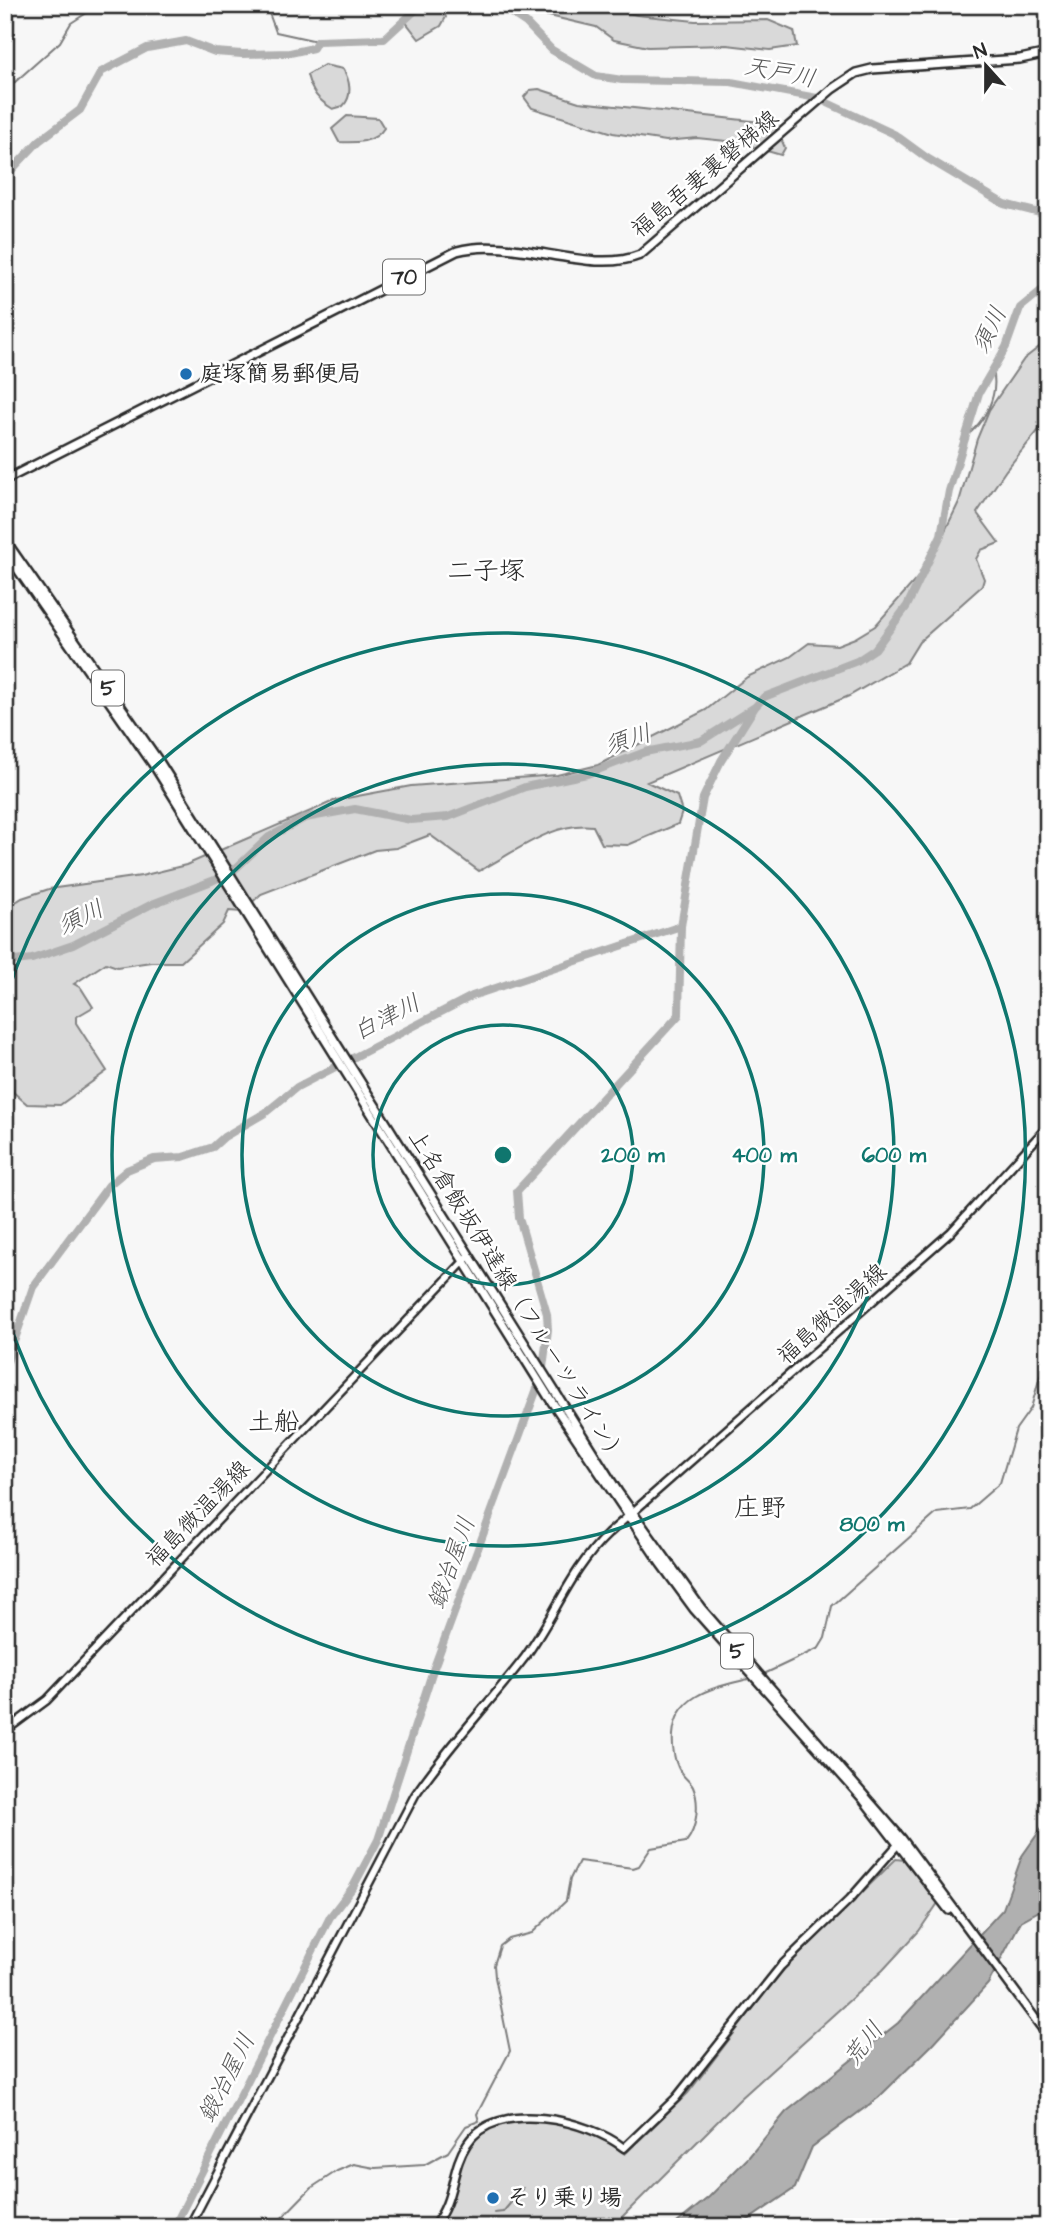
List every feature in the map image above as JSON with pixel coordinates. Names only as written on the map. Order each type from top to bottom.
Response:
[{"type":"main road","name":"福島吾妻裏磐梯線","points":[[5,480],[457,251],[496,247],[613,261],[640,255],[832,89],[848,77],[867,69],[1020,59],[1048,52]]},
{"type":"main road","name":"上名倉飯坂伊達線（フルーツライン）","points":[[5,540],[160,763],[233,888],[546,1387],[694,1609],[901,1842],[1048,2036]]},
{"type":"main road","name":"上名倉飯坂伊達線（フルーツライン）","points":[[5,551],[205,840]]},
{"type":"main road","name":"上名倉飯坂伊達線（フルーツライン）","points":[[1015,1994],[1048,2043]]},
{"type":"street","name":"福島微温湯線","points":[[189,2227],[415,1795],[453,1742],[526,1656],[579,1566],[599,1543],[951,1232],[1048,1126]]},
{"type":"street","name":"福島微温湯線","points":[[5,1731],[47,1700],[466,1258]]},
{"type":"street","points":[[433,2227],[448,2203],[467,2145],[480,2130],[493,2123],[522,2118],[578,2124],[597,2130],[624,2148],[636,2139],[688,2085],[775,1972],[850,1899],[901,1842]]},
{"type":"shaded area","points":[[531,5],[596,5],[637,15],[695,21],[768,20],[794,31],[797,46],[770,50],[727,45],[648,47],[614,40],[596,27],[541,14]]},
{"type":"shaded area","points":[[425,6],[442,11],[446,17],[441,26],[419,39],[405,21],[408,14]]},
{"type":"shaded area","points":[[324,65],[343,69],[345,73],[349,93],[343,106],[333,109],[320,99],[311,87],[307,75]]},
{"type":"shaded area","points":[[539,89],[579,102],[770,123],[778,131],[785,148],[781,155],[736,142],[697,138],[666,141],[613,133],[532,108],[524,97],[530,90]]},
{"type":"shaded area","points":[[347,116],[378,118],[384,128],[370,139],[339,142],[332,129]]},
{"type":"shaded area","points":[[1048,340],[1048,419],[1006,470],[977,513],[999,543],[981,550],[976,559],[984,579],[982,586],[919,642],[906,663],[849,696],[647,782],[677,796],[682,812],[678,824],[628,845],[602,844],[593,826],[563,828],[534,840],[479,871],[430,835],[396,848],[375,850],[261,894],[242,912],[229,911],[223,924],[181,962],[151,962],[117,967],[106,963],[74,984],[81,988],[93,1007],[76,1017],[76,1023],[107,1071],[60,1105],[27,1104],[13,1092],[5,1073],[5,909],[22,898],[49,889],[141,876],[186,865],[336,800],[411,786],[557,775],[598,765],[706,710],[747,677],[790,657],[809,643],[837,645],[855,638],[875,626],[928,566],[959,502],[977,439],[989,410],[1024,359]]},
{"type":"shaded area","points":[[1048,1819],[1048,1906],[1021,1921],[988,1984],[932,2045],[878,2098],[812,2147],[795,2188],[738,2227],[672,2227],[709,2197],[748,2158],[786,2112],[898,2023],[1003,1909],[1022,1856]]},
{"type":"shaded area","points":[[896,1859],[904,1860],[938,1903],[919,1931],[883,1970],[739,2100],[612,2227],[438,2227],[448,2207],[469,2146],[483,2131],[502,2122],[523,2119],[568,2126],[610,2143],[625,2154],[688,2093],[781,1972]]},
{"type":"waterway","points":[[5,86],[15,82],[60,42],[71,23],[99,5]]},
{"type":"waterway","points":[[266,5],[276,32],[317,41]]},
{"type":"waterway","name":"天戸川","points":[[5,177],[39,141],[80,110],[101,72],[147,48],[186,41],[215,52],[290,53],[313,48],[317,41],[384,39],[421,5]]},
{"type":"waterway","name":"天戸川","points":[[499,5],[526,23],[552,50],[596,76],[622,80],[731,82],[817,98],[894,134],[927,158],[1004,204],[1048,215]]},
{"type":"waterway","name":"須川","points":[[5,962],[32,959],[73,945],[152,904],[233,871],[269,837],[305,818],[355,809],[411,820],[448,817],[525,787],[587,774],[645,752],[701,741],[755,707],[764,697],[857,661],[875,649],[907,606],[941,535],[949,491],[979,393],[1006,347],[1020,308],[1048,285]]},
{"type":"waterway","points":[[964,438],[972,432],[989,408],[994,389],[993,370]]},
{"type":"waterway","name":"鍛冶屋川","points":[[174,2227],[330,1917],[353,1887],[378,1840],[432,1673],[542,1375],[548,1330],[547,1314],[519,1218],[517,1191],[679,1015],[681,926],[703,798],[721,761],[755,707]]},
{"type":"waterway","name":"白津川","points":[[5,1368],[33,1287],[109,1185],[127,1170],[154,1159],[183,1157],[213,1147],[224,1137],[265,1113],[297,1087],[472,996],[681,926]]},
{"type":"waterway","points":[[764,1674],[819,1648],[825,1638],[832,1606],[937,1513],[970,1509],[1000,1483],[1016,1429],[1031,1408],[1048,1348]]},
{"type":"waterway","points":[[273,2227],[311,2188],[337,2171],[354,2164],[375,2168],[424,2165],[448,2152],[466,2126],[479,2121],[477,2114],[510,2051],[495,1977],[494,1965],[500,1946],[509,1939],[532,1933],[566,1901],[570,1879],[579,1861],[633,1868],[639,1866],[651,1848],[686,1842],[695,1823],[697,1808],[693,1787],[681,1773],[675,1758],[673,1739],[676,1721],[690,1700],[713,1689],[752,1678]]},
{"type":"waterway","points":[[494,2213],[503,2212],[523,2188]]},
{"type":"place","name":"庭塚簡易郵便局","points":[[186,374]]},
{"type":"place","name":"そり乗り場","points":[[493,2198]]},
{"type":"district","name":"二子塚","points":[[486,571]]},
{"type":"district","name":"土船","points":[[274,1422]]},
{"type":"district","name":"庄野","points":[[760,1508]]},
{"type":"water label","name":"荒川","points":[[864,2044]]}]
